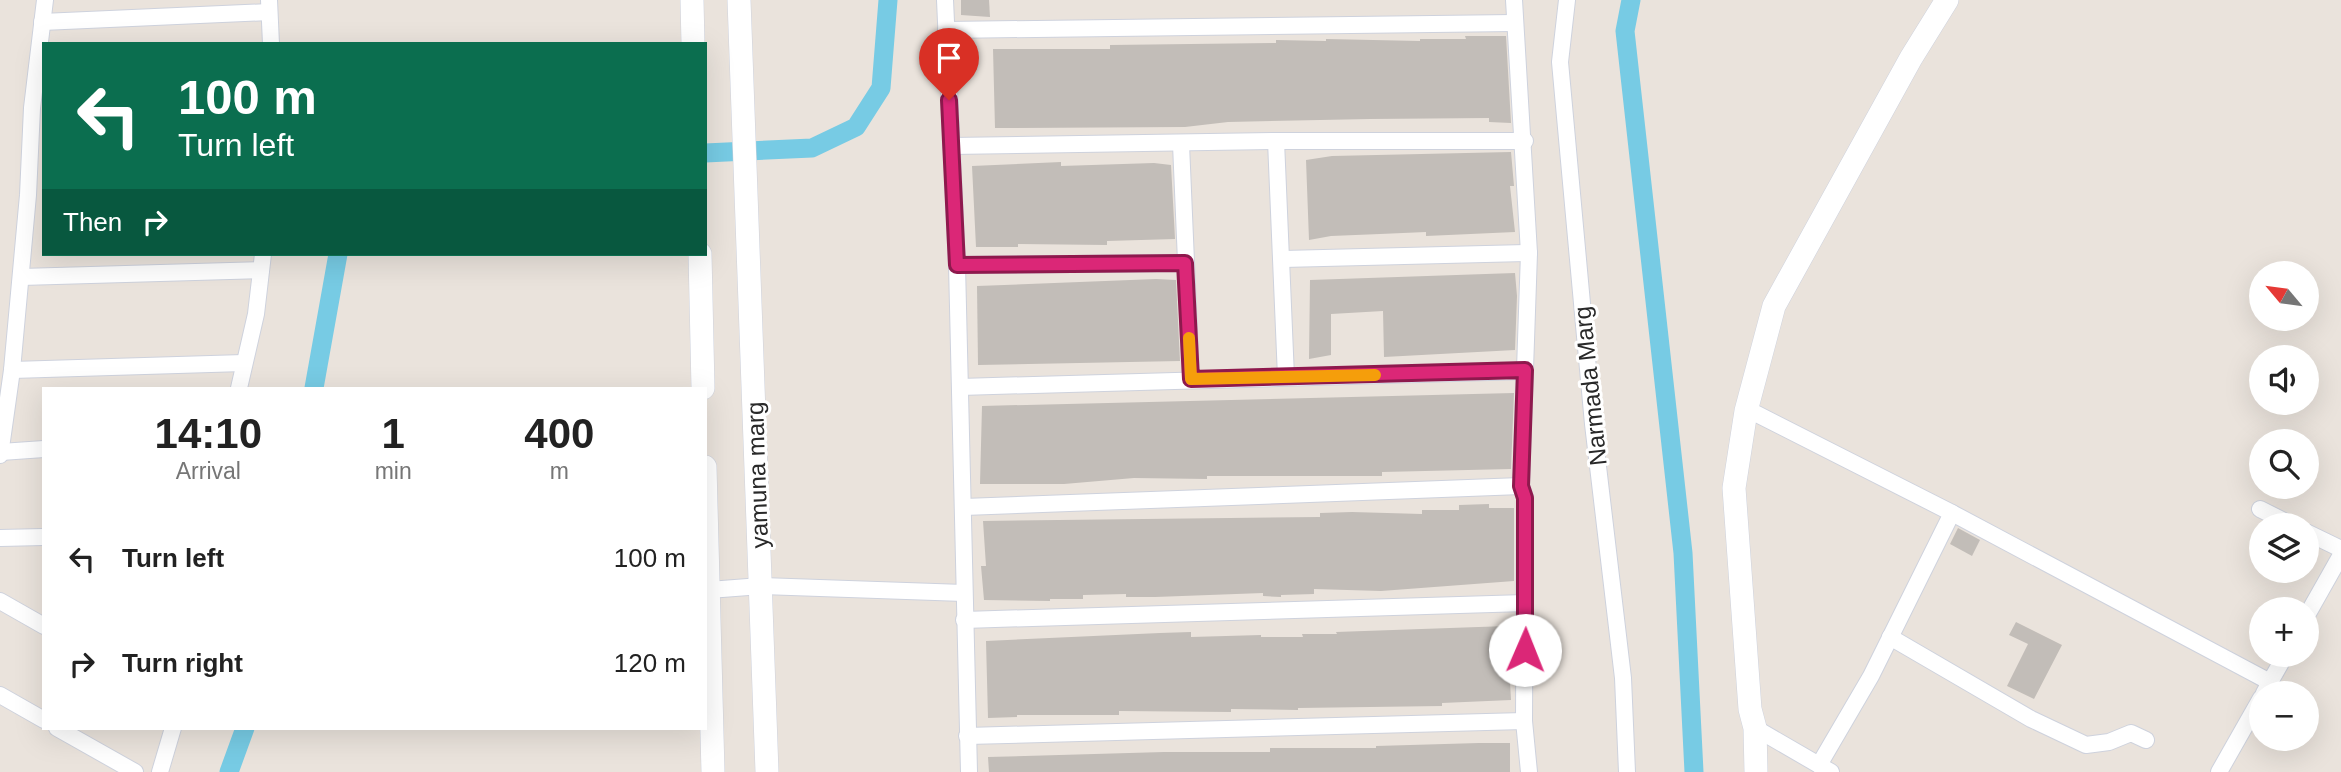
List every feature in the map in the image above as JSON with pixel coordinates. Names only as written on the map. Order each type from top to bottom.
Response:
[{"type":"street","points":[[42,449],[0,453],[21,277],[36,194],[41,22],[45,0]]},
{"type":"street","points":[[692,0],[693,42]]},
{"type":"street","name":"yamuna marg","points":[[740,0],[767,772]]},
{"type":"street","points":[[946,0],[957,265],[969,772]]},
{"type":"street","points":[[1514,0],[1525,141],[1529,253],[1521,486],[1525,498],[1524,721],[1529,772]]},
{"type":"street","name":"Narmada Marg","points":[[1567,0],[1560,62],[1593,424],[1623,678],[1627,772]]},
{"type":"street","points":[[1756,772],[1755,728],[1750,709],[1734,488],[1747,409],[1773,306],[1911,58],[1947,0]]},
{"type":"street","points":[[41,22],[269,6],[271,42]]},
{"type":"street","points":[[946,30],[1514,23]]},
{"type":"street","points":[[951,146],[1276,141],[1525,141]]},
{"type":"street","points":[[1276,141],[1286,377]]},
{"type":"street","points":[[1181,144],[1191,379]]},
{"type":"street","points":[[1283,259],[1529,253]]},
{"type":"street","points":[[699,256],[703,387]]},
{"type":"street","points":[[21,277],[262,262],[256,314],[239,387]]},
{"type":"street","points":[[957,265],[1185,263]]},
{"type":"street","points":[[12,370],[244,363]]},
{"type":"street","points":[[960,387],[1525,370]]},
{"type":"street","points":[[1747,409],[1952,513],[2254,681]]},
{"type":"street","points":[[964,507],[1521,486]]},
{"type":"street","points":[[2260,509],[2268,513]]},
{"type":"street","points":[[1755,728],[1825,769],[1952,513]]},
{"type":"street","points":[[707,528],[713,772]]},
{"type":"street","points":[[0,538],[42,537]]},
{"type":"street","points":[[2317,597],[2341,552],[2319,539]]},
{"type":"street","points":[[709,590],[761,586],[964,593]]},
{"type":"street","points":[[0,601],[42,625]]},
{"type":"street","points":[[964,620],[1525,603]]},
{"type":"street","points":[[1890,637],[2031,719],[2086,745],[2109,742],[2131,733],[2146,740]]},
{"type":"street","points":[[0,695],[42,719]]},
{"type":"street","points":[[2219,772],[2249,719]]},
{"type":"street","points":[[967,736],[1524,721]]},
{"type":"street","points":[[61,730],[135,772]]},
{"type":"street","points":[[160,772],[172,730]]},
{"type":"building","points":[[961,0],[989,0],[990,17],[961,15]]},
{"type":"building","points":[[1465,36],[1506,36],[1511,123],[1489,122],[1489,118],[1370,119],[1228,122],[1185,127],[995,128],[993,49],[1110,49],[1110,45],[1276,43],[1276,40],[1326,39],[1420,41],[1466,39]]},
{"type":"building","points":[[1511,152],[1514,186],[1510,186],[1515,232],[1426,236],[1426,232],[1331,236],[1309,240],[1306,160],[1332,156]]},
{"type":"building","points":[[1061,162],[1061,166],[1154,163],[1171,165],[1175,239],[1107,241],[1107,245],[1018,244],[1018,247],[976,247],[972,166]]},
{"type":"building","points":[[1515,273],[1515,350],[1384,357],[1383,311],[1331,314],[1331,355],[1309,359],[1310,280]]},
{"type":"building","points":[[1176,280],[1180,361],[978,365],[977,286]]},
{"type":"building","points":[[1514,393],[1511,469],[1382,472],[1382,476],[1207,476],[1207,479],[1134,478],[1064,484],[980,484],[982,406]]},
{"type":"building","points":[[1489,504],[1489,508],[1514,508],[1514,581],[1381,591],[1314,589],[1314,594],[1281,597],[1263,596],[1263,593],[1155,597],[1126,597],[1126,594],[1083,595],[1083,599],[1050,601],[984,600],[981,566],[986,566],[983,521],[1320,517],[1320,513],[1352,512],[1422,514],[1422,510],[1459,510],[1459,505]]},
{"type":"building","points":[[1958,528],[1980,540],[1972,556],[1950,544]]},
{"type":"building","points":[[2016,622],[2062,645],[2034,699],[2007,686],[2028,644],[2009,635]]},
{"type":"building","points":[[1507,626],[1511,700],[1442,703],[1442,706],[1231,709],[1231,712],[1119,711],[1119,715],[1017,715],[988,718],[986,641],[1191,632],[1191,637],[1303,637],[1302,634],[1337,634],[1336,632]]},
{"type":"building","points":[[1510,743],[1510,772],[989,772],[988,757],[1270,752],[1270,748],[1376,748]]},
{"type":"waterway","points":[[707,153],[812,148],[856,127],[881,88],[888,0]]},
{"type":"waterway","points":[[1631,0],[1625,31],[1683,553],[1694,772]]},
{"type":"waterway","points":[[314,387],[338,256]]},
{"type":"waterway","points":[[229,772],[244,730]]},
{"type":"slow traffic","points":[[1189,338],[1191,379],[1375,375]]},
{"type":"route","points":[[949,100],[957,265],[1185,263],[1191,379],[1525,370],[1521,486],[1525,498],[1525,650]]}]
